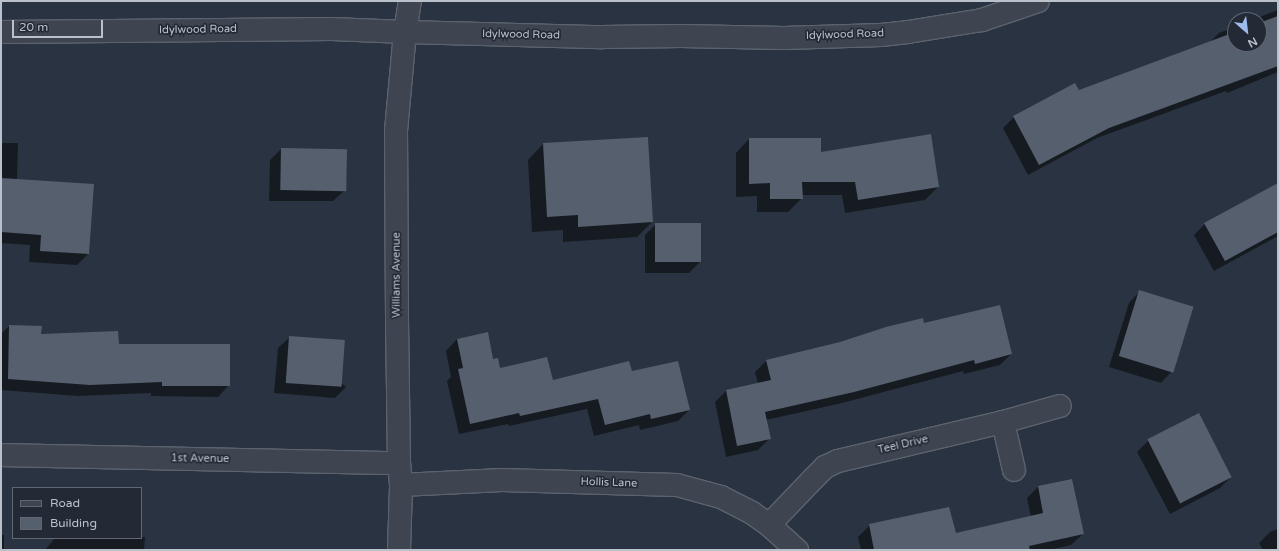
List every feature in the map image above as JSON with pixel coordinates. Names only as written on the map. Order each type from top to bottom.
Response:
[{"type":"street","name":"Williams Avenue","points":[[399,550],[401,485],[399,463],[396,131],[405,32],[410,1]]},
{"type":"street","name":"Idylwood Road","points":[[1,32],[332,29],[602,37],[681,36],[784,38],[881,34],[982,20],[1038,1]]},
{"type":"street","name":"Teel Drive","points":[[769,525],[812,478],[825,467],[838,461],[1003,422],[1060,406]]},
{"type":"street","points":[[1003,422],[1014,470]]},
{"type":"street","name":"1st Avenue","points":[[1,455],[399,463]]},
{"type":"street","name":"Hollis Lane","points":[[401,485],[502,480],[677,484],[721,498],[752,513],[769,525],[797,550]]},
{"type":"building","points":[[1278,16],[1278,66],[1109,128],[1039,165],[1013,116],[1075,83],[1079,90],[1227,35],[1227,52],[1267,52],[1267,20]]},
{"type":"building","points":[[931,134],[939,187],[858,200],[855,182],[802,182],[803,199],[770,199],[770,183],[749,184],[749,138],[821,138],[821,152]]},
{"type":"building","points":[[648,137],[653,222],[578,227],[578,215],[547,217],[543,143]]},
{"type":"building","points":[[281,148],[347,149],[346,191],[280,190]]},
{"type":"building","points":[[1,178],[94,184],[89,254],[40,251],[41,235],[1,232]]},
{"type":"building","points":[[1278,183],[1278,232],[1225,261],[1204,223]]},
{"type":"building","points":[[655,223],[701,223],[701,262],[655,262]]},
{"type":"building","points":[[1139,290],[1194,307],[1173,373],[1119,356]]},
{"type":"building","points":[[1000,305],[1012,354],[975,364],[974,360],[854,392],[765,412],[771,439],[737,446],[726,390],[771,380],[766,360],[840,342],[886,327],[923,318],[924,323]]},
{"type":"building","points":[[9,325],[42,326],[41,334],[118,331],[119,344],[230,344],[230,386],[162,386],[162,382],[90,385],[8,379]]},
{"type":"building","points":[[488,332],[493,359],[498,358],[500,368],[547,357],[553,380],[629,361],[632,371],[678,361],[690,410],[651,419],[650,414],[605,425],[598,399],[520,416],[519,413],[470,424],[458,369],[463,368],[457,339]]},
{"type":"building","points":[[289,336],[345,340],[342,387],[286,383]]},
{"type":"building","points":[[1199,413],[1232,477],[1180,503],[1147,439]]},
{"type":"building","points":[[1072,479],[1084,534],[1029,546],[1030,550],[874,550],[869,524],[949,507],[956,533],[1043,513],[1038,486]]}]
